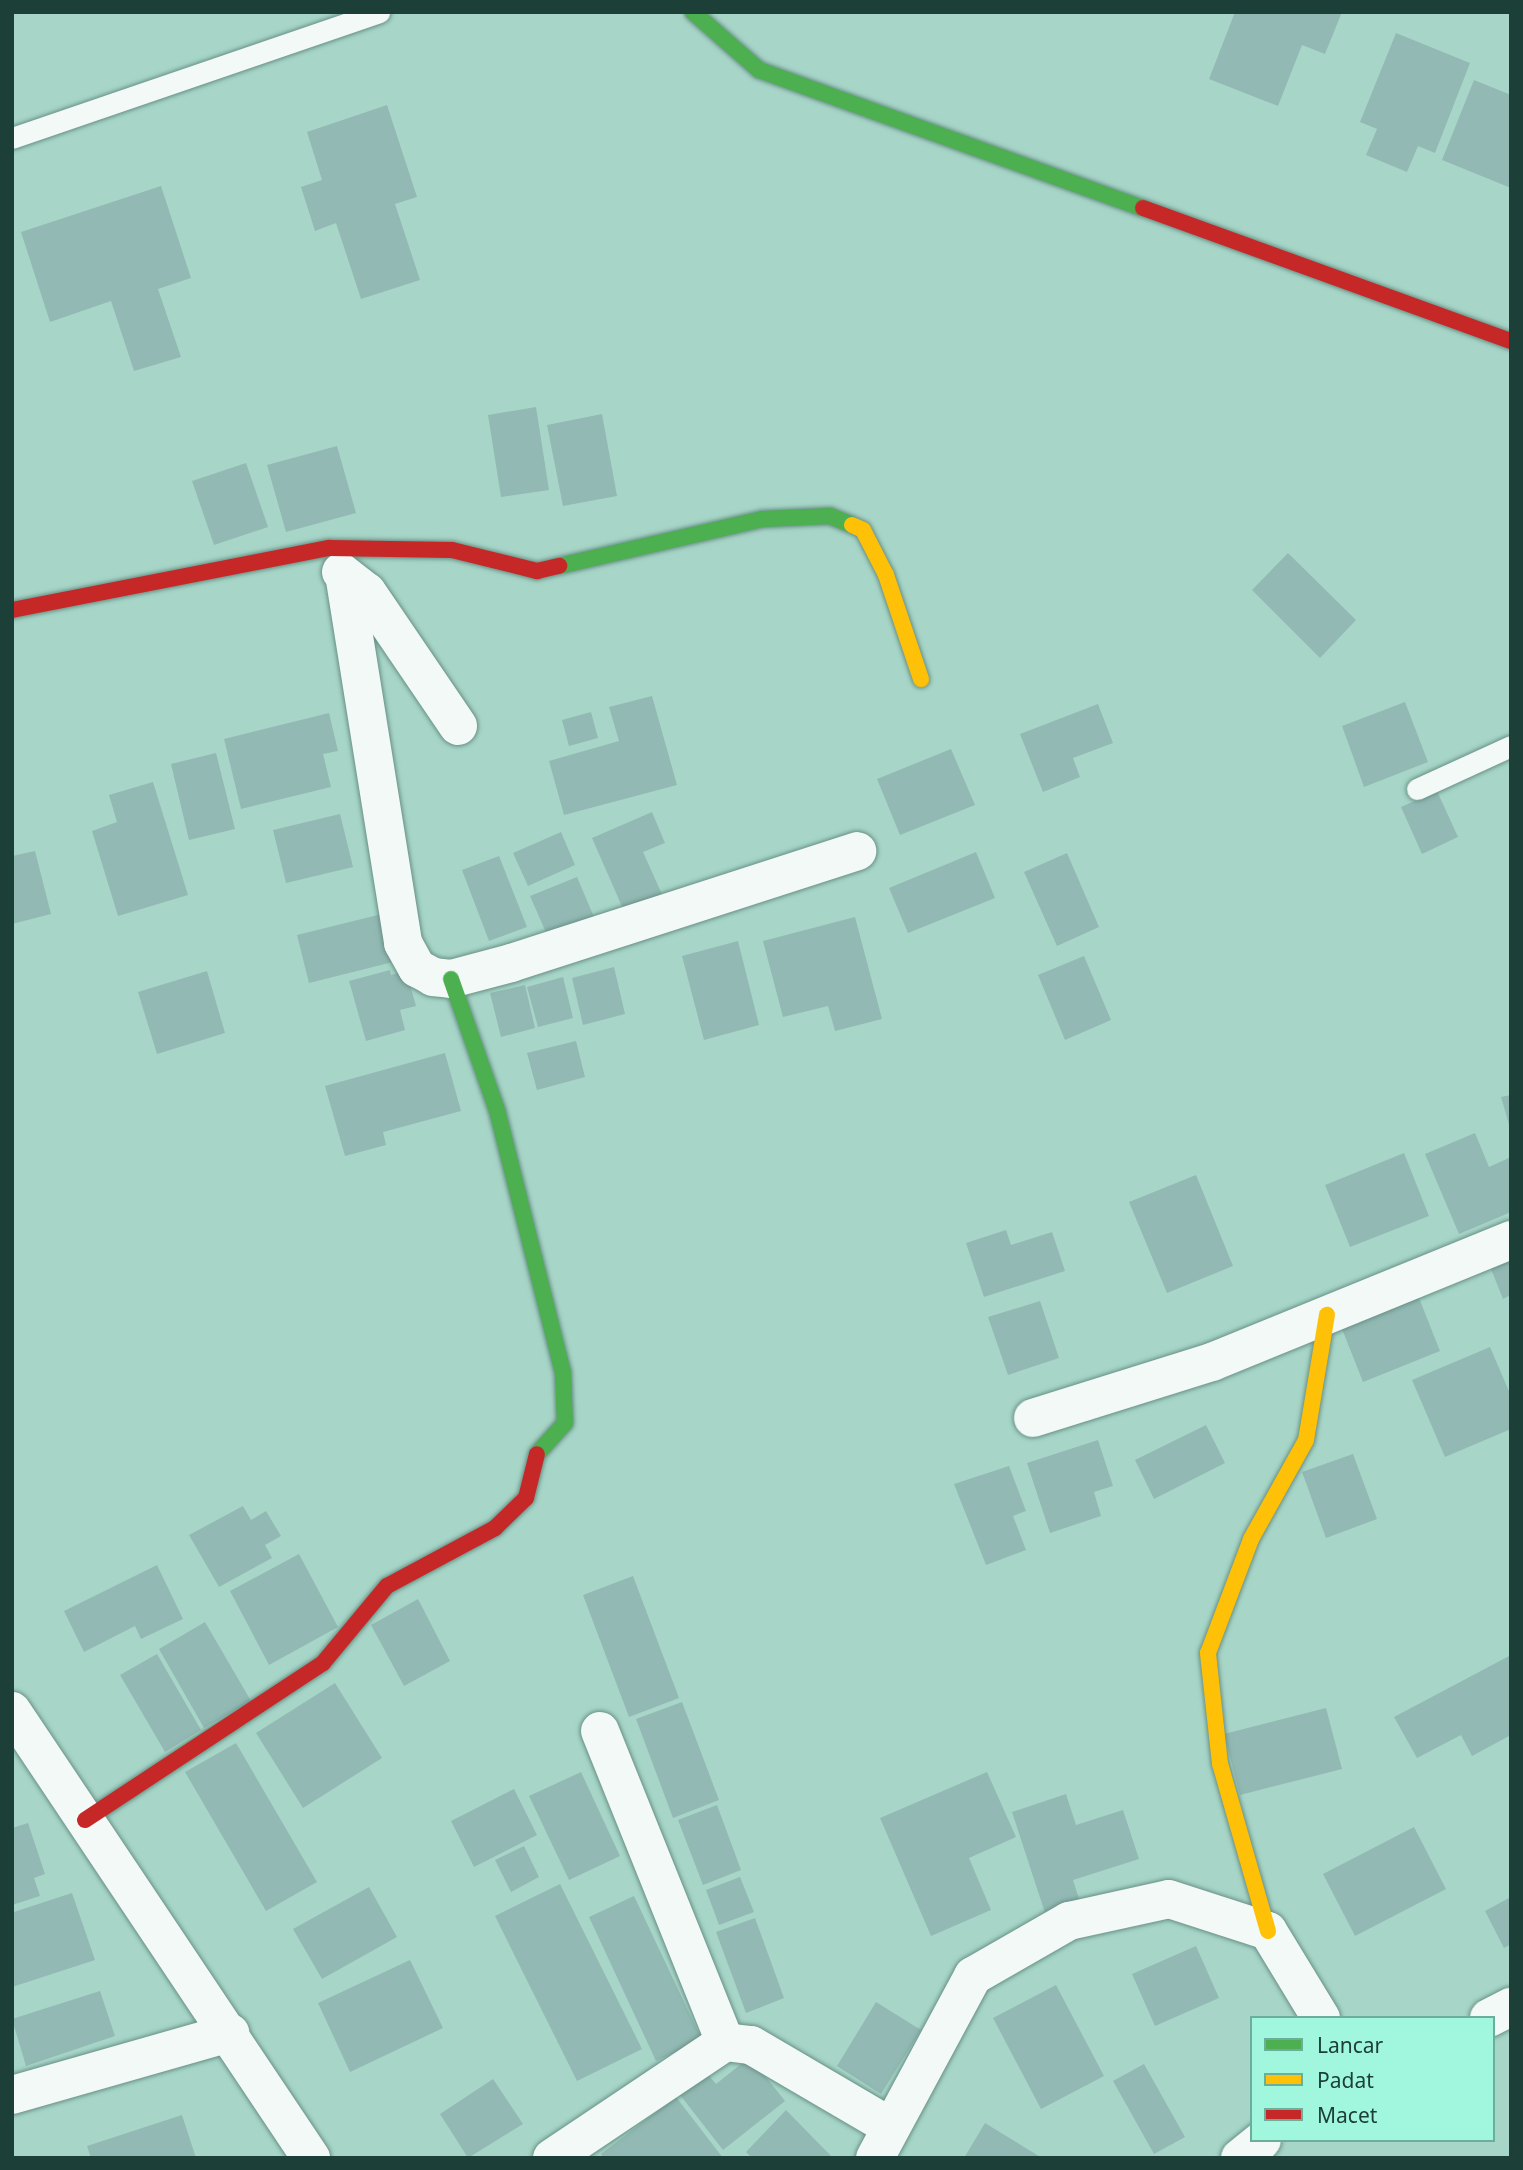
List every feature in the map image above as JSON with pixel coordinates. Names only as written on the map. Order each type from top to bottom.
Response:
[{"type":"street","points":[[693,12],[759,70],[1511,341]]},
{"type":"street","points":[[12,610],[452,550],[537,571],[763,519],[830,516],[863,530],[886,575],[921,679]]},
{"type":"street","points":[[337,564],[368,592],[458,726]]},
{"type":"street","points":[[337,564],[404,943],[417,968],[451,979],[857,851]]},
{"type":"street","points":[[85,1820],[323,1663],[387,1586],[495,1528],[526,1498],[534,1458],[565,1423],[563,1371],[497,1110],[451,979]]},
{"type":"street","points":[[1033,1418],[1186,1371],[1511,1240]]},
{"type":"street","points":[[1320,2016],[1268,1931],[1220,1764],[1208,1653],[1251,1539],[1306,1440],[1327,1315]]},
{"type":"street","points":[[12,1711],[230,2033],[311,2158]]},
{"type":"street","points":[[600,1731],[725,2042]]},
{"type":"street","points":[[552,2158],[725,2042],[751,2045],[883,2142],[973,1976],[1069,1921],[1169,1899],[1268,1931]]},
{"type":"street","points":[[1493,2016],[1511,2007]]},
{"type":"street","points":[[12,2095],[230,2033]]},
{"type":"street","points":[[1240,2158],[1260,2142]]},
{"type":"lane","points":[[12,138],[379,12]]},
{"type":"lane","points":[[1417,789],[1511,746]]},
{"type":"building","points":[[1235,12],[1342,12],[1325,54],[1302,45],[1278,106],[1209,79]]},
{"type":"building","points":[[1396,33],[1470,63],[1435,153],[1418,146],[1407,172],[1366,155],[1377,129],[1360,122]]},
{"type":"building","points":[[1474,80],[1511,95],[1511,188],[1442,160]]},
{"type":"building","points":[[387,105],[417,197],[395,204],[420,280],[361,299],[336,223],[315,231],[301,187],[322,180],[307,132]]},
{"type":"building","points":[[161,186],[191,278],[158,289],[181,357],[134,371],[111,301],[50,322],[21,232]]},
{"type":"building","points":[[536,407],[549,490],[501,497],[488,415]]},
{"type":"building","points":[[602,414],[617,496],[563,506],[547,425]]},
{"type":"building","points":[[337,446],[356,513],[286,532],[267,465]]},
{"type":"building","points":[[246,463],[268,527],[214,545],[192,481]]},
{"type":"building","points":[[1288,553],[1356,620],[1320,658],[1252,590]]},
{"type":"building","points":[[652,696],[677,785],[564,815],[549,761],[619,741],[609,707]]},
{"type":"building","points":[[1405,702],[1428,762],[1364,787],[1342,726]]},
{"type":"building","points":[[1098,704],[1113,743],[1073,758],[1080,777],[1043,792],[1020,734]]},
{"type":"building","points":[[591,712],[598,738],[569,746],[562,720]]},
{"type":"building","points":[[329,713],[338,751],[323,754],[331,787],[241,809],[224,739]]},
{"type":"building","points":[[951,749],[975,805],[900,835],[877,779]]},
{"type":"building","points":[[216,753],[235,829],[189,840],[171,764]]},
{"type":"building","points":[[153,782],[188,895],[118,916],[92,831],[117,822],[109,795]]},
{"type":"building","points":[[1437,791],[1458,837],[1422,854],[1401,807]]},
{"type":"building","points":[[652,812],[665,843],[643,852],[665,901],[627,918],[592,838]]},
{"type":"building","points":[[340,814],[353,867],[286,883],[273,830]]},
{"type":"building","points":[[561,832],[575,865],[528,886],[513,853]]},
{"type":"building","points":[[35,851],[51,914],[12,924],[12,856]]},
{"type":"building","points":[[976,852],[995,898],[908,933],[889,888]]},
{"type":"building","points":[[1067,853],[1099,927],[1057,946],[1024,872]]},
{"type":"building","points":[[499,856],[527,927],[489,941],[462,870]]},
{"type":"building","points":[[577,877],[597,924],[551,944],[530,896]]},
{"type":"building","points":[[390,912],[401,960],[309,983],[297,935]]},
{"type":"building","points":[[855,917],[882,1019],[835,1031],[828,1006],[783,1017],[763,941]]},
{"type":"building","points":[[738,941],[759,1025],[704,1040],[682,956]]},
{"type":"building","points":[[1084,956],[1111,1020],[1065,1040],[1038,975]]},
{"type":"building","points":[[614,967],[625,1014],[583,1025],[572,978]]},
{"type":"building","points":[[390,970],[391,975],[406,971],[416,1006],[400,1010],[405,1030],[366,1041],[349,981]]},
{"type":"building","points":[[207,971],[225,1033],[157,1054],[138,992]]},
{"type":"building","points":[[563,977],[573,1018],[538,1027],[527,987]]},
{"type":"building","points":[[525,985],[535,1028],[501,1037],[490,993]]},
{"type":"building","points":[[576,1041],[585,1077],[537,1090],[527,1053]]},
{"type":"building","points":[[445,1053],[461,1111],[383,1132],[386,1145],[345,1156],[325,1086]]},
{"type":"building","points":[[1511,1095],[1511,1127],[1510,1128],[1501,1097]]},
{"type":"building","points":[[1475,1133],[1489,1167],[1511,1157],[1511,1212],[1459,1234],[1425,1154]]},
{"type":"building","points":[[1404,1153],[1429,1216],[1350,1247],[1325,1185]]},
{"type":"building","points":[[1196,1175],[1233,1266],[1167,1293],[1129,1202]]},
{"type":"building","points":[[1006,1230],[1011,1245],[1052,1232],[1065,1271],[984,1297],[966,1243]]},
{"type":"building","points":[[1511,1248],[1511,1295],[1503,1299],[1487,1259]]},
{"type":"building","points":[[1417,1293],[1440,1351],[1363,1382],[1340,1324]]},
{"type":"building","points":[[1040,1301],[1059,1358],[1008,1375],[988,1317]]},
{"type":"building","points":[[1490,1347],[1511,1396],[1511,1429],[1445,1457],[1412,1380]]},
{"type":"building","points":[[1206,1425],[1225,1463],[1154,1499],[1135,1460]]},
{"type":"building","points":[[1098,1440],[1113,1486],[1094,1492],[1101,1516],[1050,1533],[1027,1463]]},
{"type":"building","points":[[1353,1454],[1377,1519],[1326,1538],[1302,1472]]},
{"type":"building","points":[[1009,1466],[1026,1511],[1013,1516],[1026,1550],[986,1565],[954,1484]]},
{"type":"building","points":[[243,1506],[251,1520],[266,1511],[281,1536],[265,1545],[272,1558],[219,1587],[189,1535]]},
{"type":"building","points":[[299,1554],[338,1627],[269,1665],[230,1591]]},
{"type":"building","points":[[157,1565],[183,1619],[141,1639],[135,1626],[84,1652],[64,1611]]},
{"type":"building","points":[[633,1576],[679,1698],[629,1717],[583,1595]]},
{"type":"building","points":[[418,1599],[450,1661],[404,1686],[371,1625]]},
{"type":"building","points":[[205,1622],[251,1701],[204,1728],[159,1649]]},
{"type":"building","points":[[157,1654],[201,1730],[165,1752],[120,1675]]},
{"type":"building","points":[[1511,1655],[1511,1735],[1472,1756],[1461,1735],[1417,1758],[1394,1717]]},
{"type":"building","points":[[335,1683],[382,1758],[303,1808],[256,1733]]},
{"type":"building","points":[[682,1702],[719,1800],[673,1818],[636,1719]]},
{"type":"building","points":[[1326,1708],[1342,1769],[1240,1795],[1224,1734]]},
{"type":"building","points":[[236,1743],[317,1882],[266,1911],[185,1772]]},
{"type":"building","points":[[581,1772],[620,1856],[569,1880],[529,1796]]},
{"type":"building","points":[[987,1772],[1016,1837],[969,1858],[991,1910],[931,1936],[880,1818]]},
{"type":"building","points":[[514,1789],[537,1835],[474,1867],[451,1821]]},
{"type":"building","points":[[1066,1794],[1076,1825],[1123,1810],[1139,1859],[1073,1880],[1082,1908],[1047,1919],[1012,1812]]},
{"type":"building","points":[[717,1805],[741,1870],[703,1885],[678,1820]]},
{"type":"building","points":[[28,1823],[45,1874],[34,1878],[40,1896],[12,1905],[12,1828]]},
{"type":"building","points":[[1414,1827],[1446,1889],[1355,1936],[1323,1874]]},
{"type":"building","points":[[524,1846],[539,1877],[511,1892],[495,1860]]},
{"type":"building","points":[[740,1877],[754,1912],[719,1925],[706,1890]]},
{"type":"building","points":[[560,1884],[642,2049],[577,2081],[495,1916]]},
{"type":"building","points":[[369,1887],[397,1937],[322,1979],[293,1929]]},
{"type":"building","points":[[72,1893],[95,1960],[12,1987],[14,1912]]},
{"type":"building","points":[[634,1896],[702,2040],[656,2061],[589,1917]]},
{"type":"building","points":[[1511,1897],[1511,1944],[1504,1948],[1485,1911]]},
{"type":"building","points":[[755,1918],[784,1998],[746,2013],[716,1932]]},
{"type":"building","points":[[1196,1946],[1219,1998],[1155,2026],[1132,1974]]},
{"type":"building","points":[[410,1960],[443,2028],[350,2072],[318,2003]]},
{"type":"building","points":[[1056,1985],[1104,2076],[1041,2109],[993,2018]]},
{"type":"building","points":[[100,1991],[115,2036],[26,2066],[12,2019]]},
{"type":"building","points":[[876,2002],[921,2030],[881,2094],[837,2066]]},
{"type":"building","points":[[750,2057],[785,2101],[723,2150],[677,2091],[704,2070],[716,2084]]},
{"type":"building","points":[[1144,2064],[1185,2137],[1154,2154],[1113,2081]]},
{"type":"building","points":[[493,2079],[523,2124],[468,2158],[440,2114]]},
{"type":"building","points":[[676,2097],[723,2158],[604,2158],[601,2154]]},
{"type":"building","points":[[786,2110],[833,2158],[752,2158],[746,2152]]},
{"type":"building","points":[[182,2115],[196,2158],[91,2158],[87,2146]]},
{"type":"building","points":[[985,2123],[1042,2158],[964,2158]]},
{"type":"traffic: fast","points":[[693,12],[759,70],[1143,208]]},
{"type":"traffic: fast","points":[[559,566],[763,519],[830,516],[852,525]]},
{"type":"traffic: fast","points":[[451,979],[497,1110],[563,1372],[565,1423],[537,1454]]},
{"type":"traffic: slow","points":[[852,525],[863,530],[886,575],[921,679]]},
{"type":"traffic: slow","points":[[1268,1931],[1220,1764],[1208,1653],[1251,1539],[1306,1440],[1327,1315]]},
{"type":"traffic: jam","points":[[1143,208],[1511,341]]},
{"type":"traffic: jam","points":[[12,610],[329,548],[452,550],[537,571],[559,566]]},
{"type":"traffic: jam","points":[[85,1820],[323,1663],[387,1586],[495,1528],[526,1498],[537,1454]]}]
